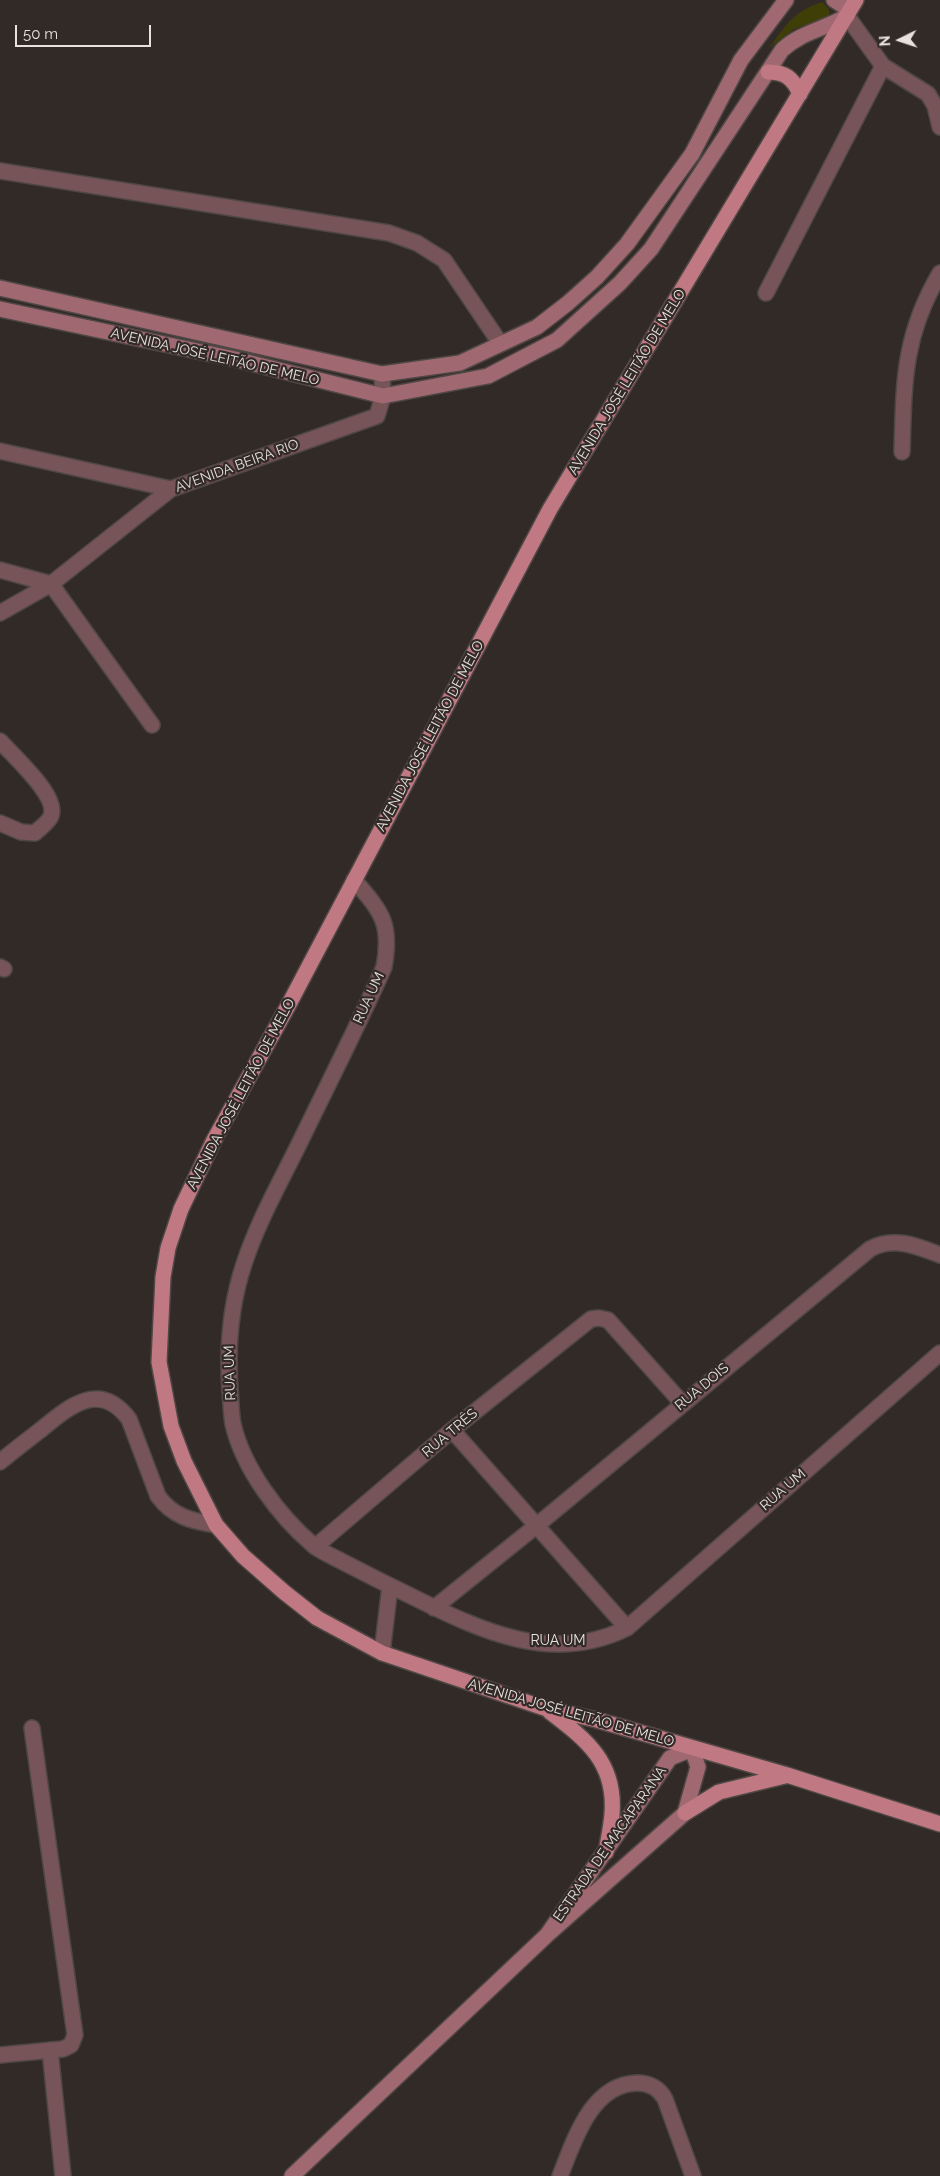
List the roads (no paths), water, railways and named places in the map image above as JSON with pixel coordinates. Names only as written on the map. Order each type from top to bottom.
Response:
[{"type":"main road","name":"AVENIDA JOSÉ LEITÃO DE MELO","points":[[856,0],[550,509],[214,1140],[181,1209],[168,1248],[163,1277],[159,1325],[159,1362],[171,1426],[184,1461],[216,1525],[243,1556],[317,1618],[382,1653],[544,1708],[596,1720],[787,1775],[940,1824]]},
{"type":"main road","points":[[768,72],[786,75],[794,82],[800,94]]},
{"type":"main road","points":[[544,1708],[582,1737],[595,1751],[604,1766],[610,1786],[612,1804],[606,1852]]},
{"type":"main road","points":[[685,1813],[719,1792],[787,1775]]},
{"type":"street","name":"AVENIDA JOSÉ LEITÃO DE MELO","points":[[0,288],[382,374],[460,363],[537,327],[597,276],[627,244],[692,154],[741,60],[786,0]]},
{"type":"street","points":[[834,0],[845,7],[847,16],[883,66],[928,94],[935,106],[940,127]]},
{"type":"street","name":"AVENIDA JOSÉ LEITÃO DE MELO","points":[[0,308],[235,359],[383,396],[465,382],[488,376],[557,340],[620,283],[651,249],[782,50],[797,37],[847,16]]},
{"type":"street","points":[[766,293],[883,66]]},
{"type":"street","points":[[0,171],[380,231],[404,237],[417,242],[444,260],[500,343]]},
{"type":"street","points":[[902,452],[904,383],[907,359],[914,327],[925,299],[940,273]]},
{"type":"street","points":[[69,324],[74,305]]},
{"type":"street","points":[[460,363],[465,382]]},
{"type":"street","name":"AVENIDA BEIRA RIO","points":[[0,613],[51,584],[171,489],[375,417],[378,414],[383,396],[382,374]]},
{"type":"street","points":[[0,451],[171,489]]},
{"type":"street","points":[[0,570],[51,584],[152,725]]},
{"type":"street","points":[[0,741],[48,794],[52,805],[51,818],[35,833],[30,834],[0,823]]},
{"type":"street","name":"RUA UM","points":[[354,880],[377,906],[382,918],[387,939],[384,967],[262,1218],[243,1265],[233,1305],[229,1332],[233,1424],[240,1444],[256,1477],[273,1502],[315,1547],[434,1608],[481,1629],[507,1638],[551,1644],[609,1637],[627,1628],[940,1353]]},
{"type":"street","name":"RUA DOIS","points":[[434,1608],[536,1526],[870,1249],[883,1243],[912,1244],[940,1255]]},
{"type":"street","name":"RUA TRÊS","points":[[315,1547],[452,1430],[587,1322],[599,1318],[608,1320],[682,1403]]},
{"type":"street","points":[[0,1462],[71,1406],[84,1400],[114,1404],[129,1419],[158,1496],[166,1507],[178,1516],[191,1521],[216,1525]]},
{"type":"street","points":[[452,1430],[627,1628]]},
{"type":"street","points":[[382,1653],[390,1586]]},
{"type":"street","points":[[0,2055],[57,2050],[71,2045],[76,2032],[46,1836],[32,1728]]},
{"type":"street","points":[[685,1813],[698,1767],[692,1748]]},
{"type":"street","name":"ESTRADA DE MACAPARANA","points":[[547,1935],[670,1758],[692,1748]]},
{"type":"street","name":"ESTRADA DE MACAPARANA","points":[[292,2176],[547,1935],[685,1813]]},
{"type":"street","points":[[57,2050],[63,2176]]},
{"type":"street","points":[[560,2176],[585,2118],[608,2094],[627,2083],[644,2083],[658,2088],[666,2099],[692,2176]]}]
